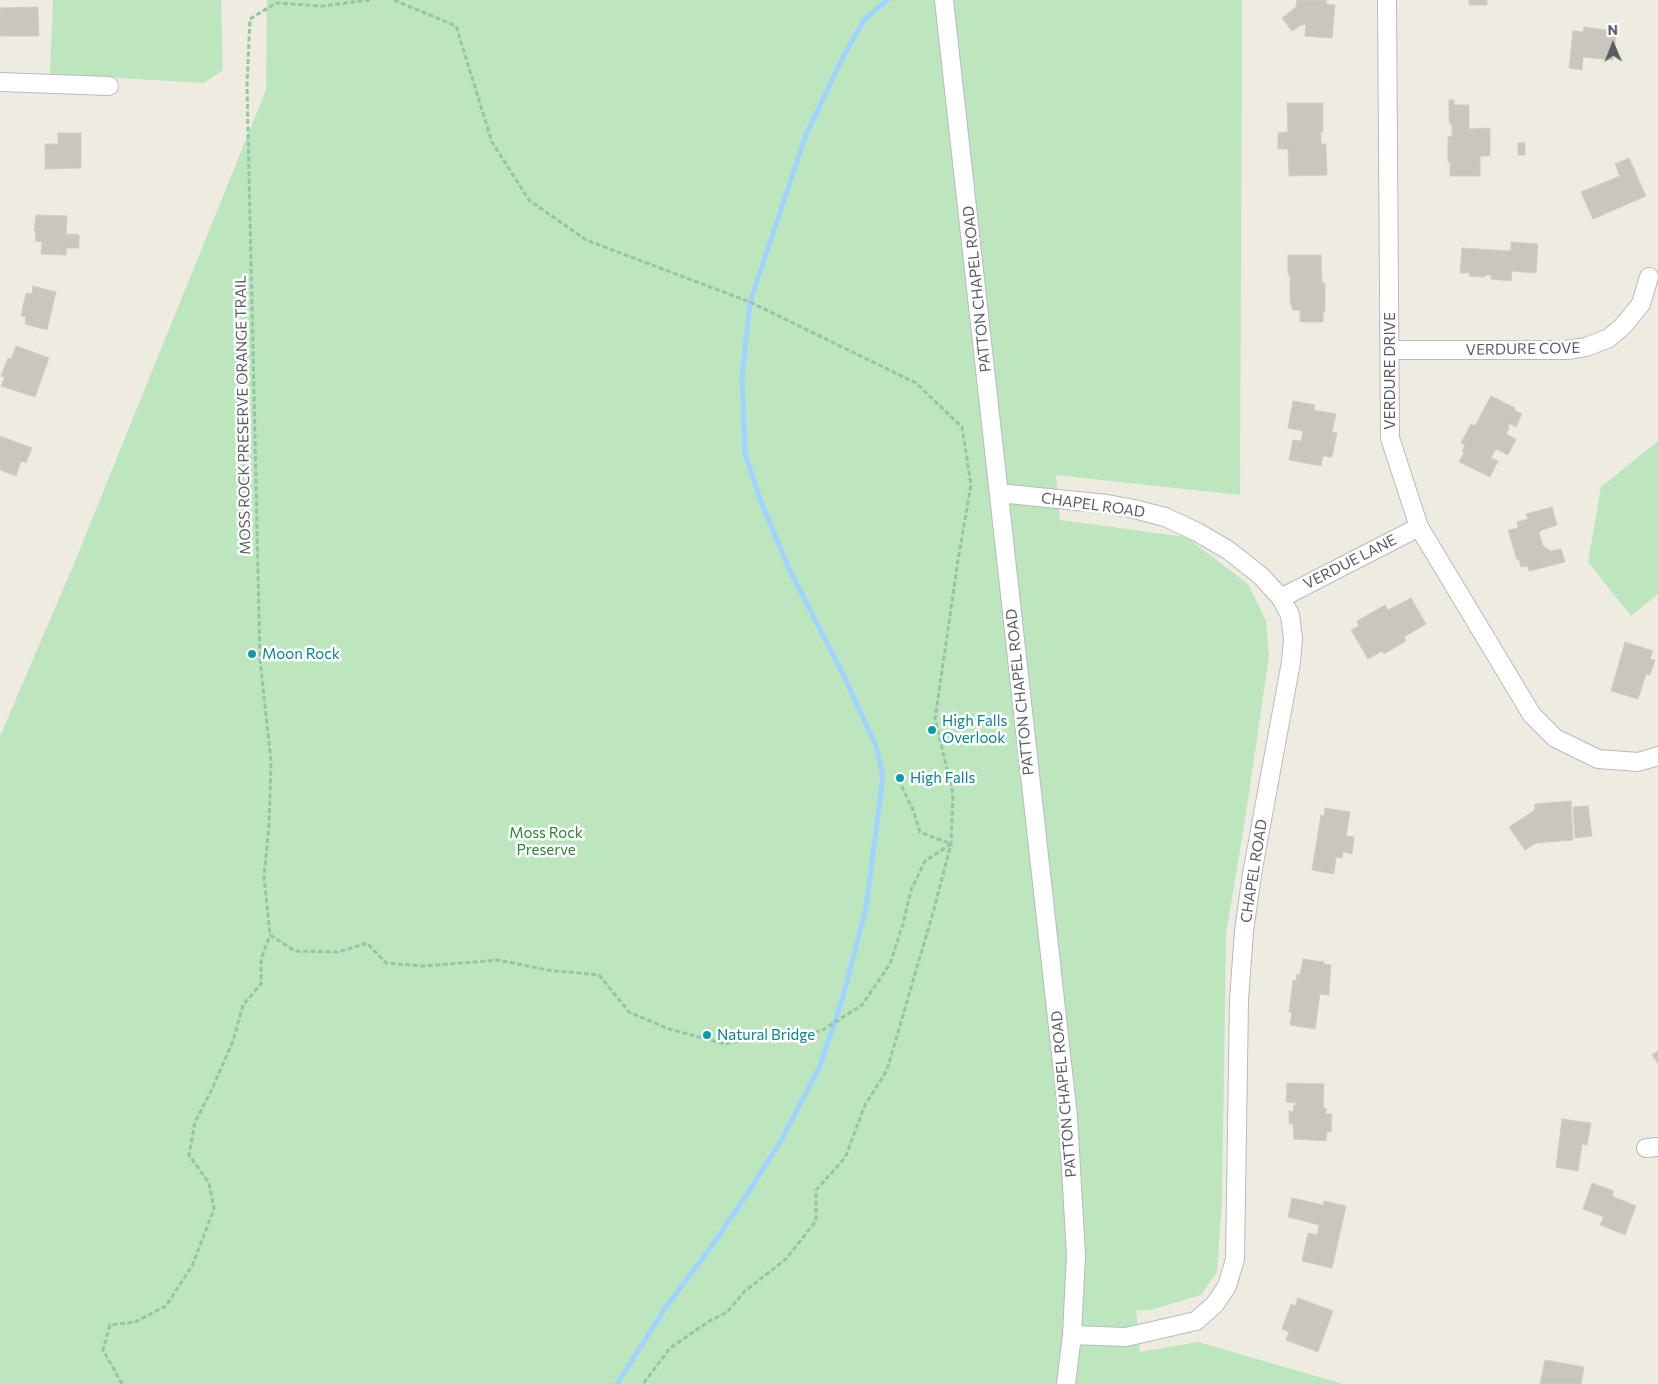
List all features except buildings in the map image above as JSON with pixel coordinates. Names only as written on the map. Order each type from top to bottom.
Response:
[{"type":"street","name":"PATTON CHAPEL ROAD","points":[[944,0],[1068,1117],[1076,1255],[1072,1335],[1066,1384]]},
{"type":"street","name":"VERDURE DRIVE","points":[[1387,0],[1390,438],[1419,527],[1532,715],[1555,738],[1598,759],[1638,762],[1658,756]]},
{"type":"street","points":[[0,82],[109,86]]},
{"type":"street","name":"VERDURE COVE","points":[[1390,350],[1567,350],[1586,348],[1609,338],[1623,326],[1641,304],[1649,278]]},
{"type":"street","name":"CHAPEL ROAD","points":[[999,493],[1108,504],[1134,509],[1165,517],[1197,532],[1228,550],[1261,576],[1281,598],[1290,615],[1293,638],[1291,662],[1252,874],[1244,931],[1239,1000],[1235,1259],[1227,1286],[1215,1304],[1196,1321],[1126,1337],[1072,1335]]},
{"type":"street","name":"VERDUE LANE","points":[[1281,598],[1419,527]]},
{"type":"path","name":"MOSS ROCK PRESERVE ORANGE TRAIL","points":[[122,1384],[103,1350],[110,1324],[135,1322],[166,1306],[192,1266],[214,1209],[210,1183],[189,1155],[195,1122],[233,1041],[243,1005],[261,984],[261,959],[270,935],[264,876],[269,825],[270,761],[260,660],[247,85],[250,19],[276,3],[322,6],[370,0]]},
{"type":"path","points":[[394,0],[456,26],[492,142],[529,200],[586,240],[750,302],[916,383],[962,427],[971,485],[935,719],[953,794],[950,844],[934,909],[887,1070],[865,1105],[845,1158],[816,1190],[816,1222],[786,1259],[744,1291],[728,1312],[708,1322],[670,1348],[643,1384]]},
{"type":"path","points":[[901,785],[913,810],[920,832],[950,844]]},
{"type":"path","points":[[270,935],[296,951],[338,952],[367,943],[386,963],[423,966],[499,960],[547,970],[599,974],[629,1012],[669,1028],[725,1044],[769,1036],[821,1031],[862,1005],[890,964],[903,924],[911,890],[925,861],[950,844]]},
{"type":"green space","points":[[53,0],[221,0],[223,70],[204,83],[50,74]]},
{"type":"green space","name":"Moss Rock Preserve","points":[[267,0],[1242,0],[1240,495],[1056,475],[1060,520],[1186,537],[1248,584],[1266,621],[1269,656],[1226,934],[1222,1201],[1217,1272],[1201,1295],[1150,1310],[1136,1310],[1140,1352],[1198,1342],[1343,1384],[0,1384],[0,736],[71,571],[266,90]]},
{"type":"green space","points":[[1658,441],[1658,594],[1631,616],[1588,562],[1601,487]]},
{"type":"waterway","points":[[617,1384],[666,1307],[711,1247],[783,1137],[820,1066],[843,997],[866,908],[883,776],[876,746],[843,674],[789,569],[760,499],[745,454],[742,378],[750,302],[806,135],[842,59],[864,20],[887,0]]},
{"type":"place","name":"Moon Rock","points":[[252,654]]},
{"type":"place","name":"High Falls Overlook","points":[[932,730]]},
{"type":"place","name":"High Falls","points":[[900,778]]},
{"type":"place","name":"Natural Bridge","points":[[707,1035]]}]
